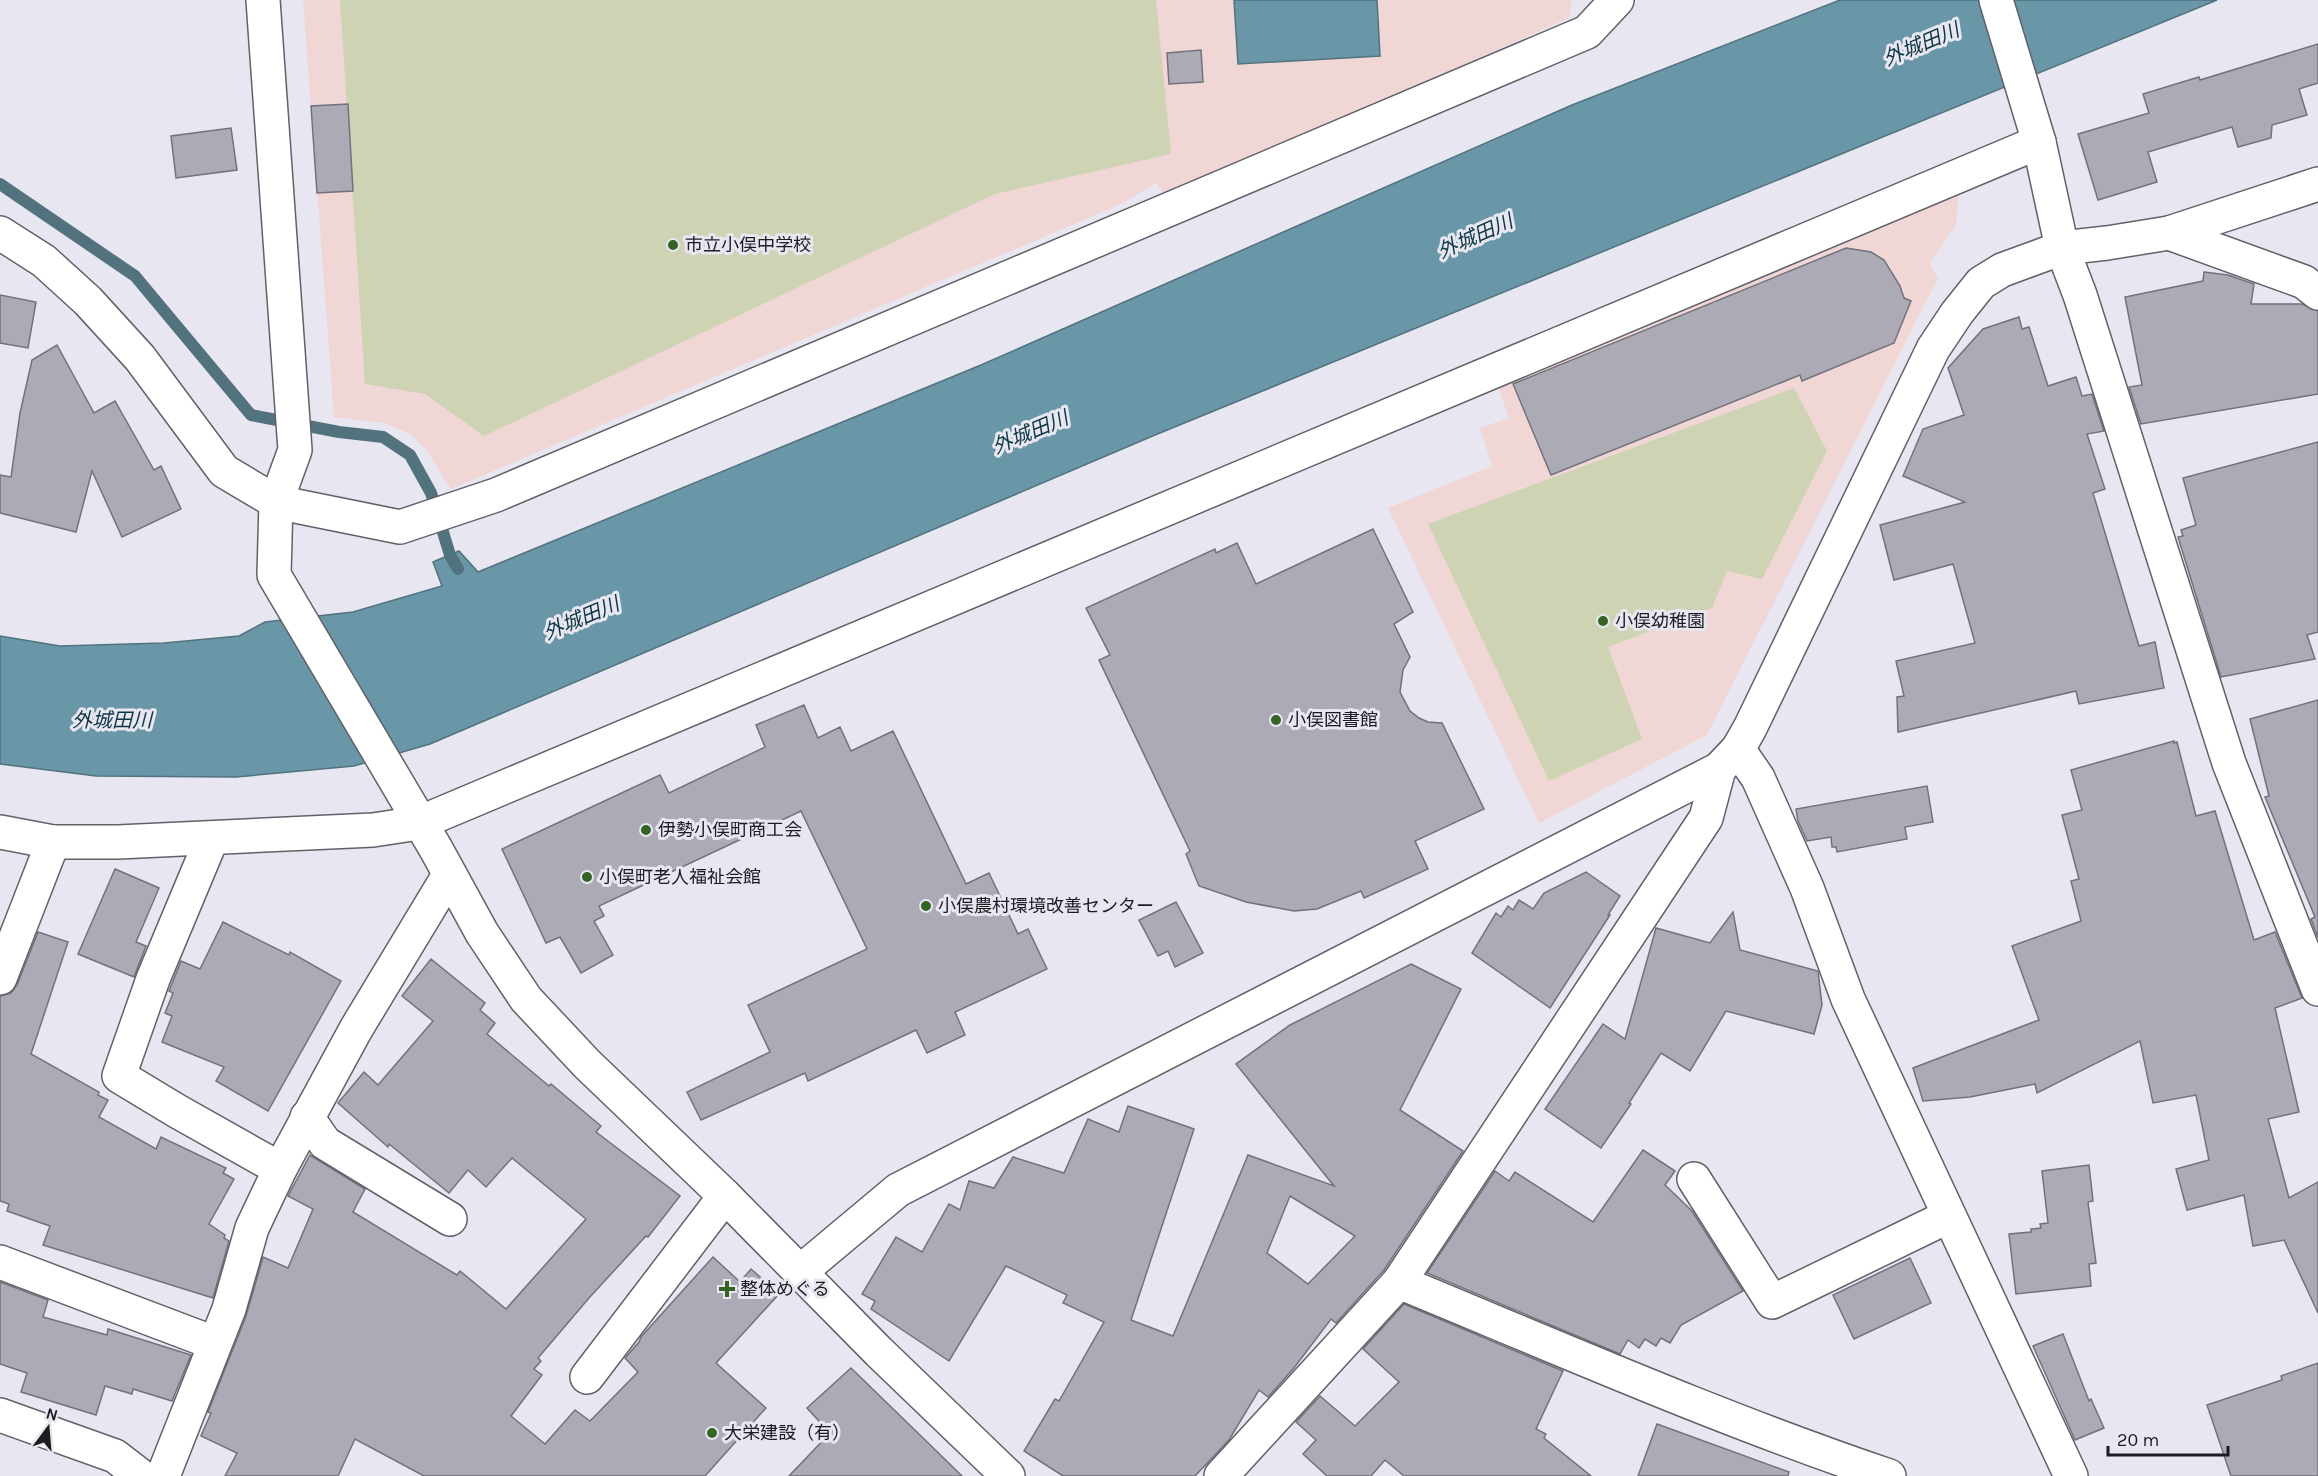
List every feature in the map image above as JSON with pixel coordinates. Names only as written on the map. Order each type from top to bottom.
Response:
[{"type":"street","points":[[263,0],[295,443],[295,450],[276,502],[274,575],[482,933],[526,999],[587,1064],[725,1196],[879,1352],[1008,1476]]},
{"type":"street","points":[[0,233],[44,261],[88,302],[140,358],[224,471],[276,502],[400,527],[507,490],[1587,32],[1617,0]]},
{"type":"street","points":[[1996,0],[2035,132],[2062,248],[2080,295],[2229,764],[2318,989]]},
{"type":"street","points":[[0,832],[53,842],[212,838],[373,830],[411,810],[2035,132]]},
{"type":"street","points":[[1221,1476],[1399,1282],[1706,818],[1729,759],[1933,349],[1957,313],[1982,283],[2002,270],[2062,248],[2169,232],[2318,184]]},
{"type":"street","points":[[2169,232],[2304,282],[2318,294]]},
{"type":"street","points":[[1729,759],[1758,778],[1807,888],[1848,999],[2071,1476]]},
{"type":"street","points":[[800,1272],[898,1190],[1729,759]]},
{"type":"street","points":[[212,838],[153,979],[119,1076],[177,1112],[280,1169]]},
{"type":"street","points":[[0,978],[53,842]]},
{"type":"street","points":[[163,1476],[229,1309],[252,1228],[280,1169],[356,1029],[450,875]]},
{"type":"street","points":[[307,1118],[325,1143],[450,1219]]},
{"type":"street","points":[[1694,1179],[1772,1302],[1949,1216]]},
{"type":"street","points":[[587,1377],[725,1196]]},
{"type":"street","points":[[0,1262],[214,1343]]},
{"type":"street","points":[[1399,1282],[1839,1468],[1889,1476]]},
{"type":"street","points":[[0,1415],[115,1456],[141,1476]]},
{"type":"shaded area","name":"市立小俣中学校","points":[[303,0],[1570,0],[1572,2],[1569,18],[1166,196],[1156,183],[1121,204],[451,489],[427,451],[411,434],[383,423],[334,417]]},
{"type":"shaded area","name":"小俣幼稚園","points":[[1959,193],[1956,224],[1930,263],[1938,278],[1707,735],[1539,823],[1388,508],[1492,466],[1480,428],[1509,418],[1497,384]]},
{"type":"green space","name":"市立小俣中学校","points":[[340,0],[1156,0],[1171,154],[995,194],[484,436],[425,394],[365,384]]},
{"type":"green space","points":[[1794,388],[1827,451],[1762,579],[1727,571],[1712,608],[1608,647],[1642,739],[1549,781],[1428,524]]},
{"type":"water","points":[[1234,0],[1377,0],[1380,56],[1238,64]]},
{"type":"water","name":"外城田川","points":[[1840,0],[2217,0],[1155,435],[430,744],[354,766],[236,777],[96,776],[0,764],[0,636],[60,646],[164,643],[239,636],[265,622],[353,612],[442,586],[433,562],[459,551],[478,572],[981,365],[1572,105]]},
{"type":"building","points":[[2318,44],[2318,83],[2299,89],[2307,115],[2272,125],[2271,138],[2238,147],[2232,127],[2148,152],[2157,182],[2098,200],[2078,134],[2149,113],[2143,94],[2199,77],[2200,80]]},
{"type":"building","points":[[1201,50],[1203,82],[1169,84],[1167,53]]},
{"type":"building","points":[[348,104],[353,191],[317,193],[311,106]]},
{"type":"building","points":[[231,128],[237,170],[176,178],[171,136]]},
{"type":"building","points":[[1846,248],[1871,252],[1884,260],[1900,286],[1904,298],[1911,301],[1894,343],[1802,381],[1800,375],[1551,475],[1513,384]]},
{"type":"building","points":[[2204,272],[2228,275],[2254,284],[2251,304],[2302,304],[2318,311],[2318,394],[2141,424],[2129,387],[2142,385],[2125,297],[2203,281]]},
{"type":"building","points":[[0,295],[36,302],[28,348],[0,343]]},
{"type":"building","points":[[2019,317],[2022,329],[2029,327],[2048,386],[2076,377],[2082,396],[2092,394],[2104,431],[2087,434],[2105,489],[2093,493],[2139,646],[2155,642],[2164,688],[2079,704],[2076,691],[1898,732],[1897,697],[1904,696],[1896,661],[1975,643],[1953,564],[1894,580],[1880,525],[1965,502],[1903,476],[1923,429],[1964,415],[1948,368],[1983,329]]},
{"type":"building","points":[[57,345],[94,413],[115,401],[154,470],[161,466],[181,509],[122,537],[92,471],[76,532],[0,513],[0,475],[11,477],[20,413],[32,360]]},
{"type":"building","points":[[2318,442],[2318,632],[2307,635],[2315,659],[2221,677],[2178,537],[2183,536],[2181,530],[2196,525],[2183,478]]},
{"type":"building","name":"小俣図書館","points":[[1373,529],[1413,612],[1394,624],[1410,657],[1403,670],[1400,692],[1410,711],[1419,718],[1428,722],[1442,723],[1484,809],[1415,841],[1428,869],[1364,898],[1361,891],[1317,909],[1294,911],[1246,902],[1199,886],[1186,854],[1190,851],[1099,660],[1110,655],[1086,608],[1215,549],[1216,553],[1237,543],[1256,584]]},
{"type":"building","points":[[2318,700],[2318,938],[2311,919],[2315,917],[2265,797],[2269,796],[2250,719]]},
{"type":"building","points":[[804,705],[818,738],[840,727],[851,751],[893,731],[966,884],[989,873],[1018,934],[1028,929],[1047,969],[955,1012],[965,1035],[927,1053],[916,1030],[808,1081],[805,1073],[701,1120],[687,1092],[770,1052],[748,1005],[867,949],[801,811],[599,906],[604,916],[594,921],[613,955],[581,973],[560,937],[546,943],[502,849],[660,775],[669,793],[765,747],[756,725]]},
{"type":"building","points":[[2174,741],[2174,743],[2177,742],[2196,816],[2215,811],[2254,940],[2275,932],[2302,998],[2275,1008],[2299,1112],[2268,1119],[2289,1198],[2318,1182],[2318,1313],[2284,1240],[2253,1246],[2244,1195],[2187,1210],[2176,1169],[2209,1160],[2196,1095],[2153,1103],[2140,1041],[2037,1093],[2035,1084],[1970,1097],[1923,1101],[1913,1068],[2039,1020],[2012,946],[2081,921],[2071,881],[2079,879],[2062,815],[2082,810],[2071,770]]},
{"type":"building","points":[[1927,786],[1933,822],[1905,827],[1907,839],[1837,852],[1836,847],[1832,847],[1831,837],[1807,841],[1798,821],[1796,809]]},
{"type":"building","points":[[115,869],[159,888],[136,942],[146,946],[134,977],[78,954]]},
{"type":"building","points":[[1586,872],[1620,896],[1550,1008],[1472,953],[1496,913],[1501,917],[1508,906],[1513,910],[1519,900],[1533,909],[1544,893]]},
{"type":"building","points":[[1176,902],[1203,953],[1175,967],[1168,951],[1158,956],[1139,920]]},
{"type":"building","points":[[1733,912],[1740,950],[1818,971],[1822,1005],[1814,1034],[1726,1011],[1690,1071],[1661,1053],[1629,1103],[1631,1104],[1601,1148],[1545,1109],[1603,1024],[1625,1039],[1656,928],[1710,943]]},
{"type":"building","points":[[223,922],[289,955],[290,952],[341,981],[268,1111],[216,1081],[224,1067],[162,1042],[172,1016],[165,1013],[173,993],[169,991],[181,961],[200,969]]},
{"type":"building","points":[[38,932],[68,942],[31,1054],[99,1092],[98,1095],[108,1100],[99,1117],[156,1149],[161,1137],[226,1168],[223,1173],[234,1179],[209,1224],[225,1235],[224,1238],[229,1241],[213,1298],[43,1245],[50,1226],[7,1211],[9,1204],[0,1201],[0,996],[11,993],[17,985]]},
{"type":"building","points":[[431,959],[485,1003],[480,1010],[495,1023],[487,1034],[601,1126],[596,1132],[680,1196],[648,1237],[646,1236],[589,1298],[538,1358],[541,1361],[534,1369],[542,1375],[511,1416],[545,1444],[575,1410],[590,1421],[638,1372],[625,1358],[713,1257],[740,1282],[751,1269],[779,1294],[716,1363],[766,1408],[705,1476],[424,1476],[355,1439],[338,1476],[225,1476],[237,1453],[201,1436],[211,1413],[208,1412],[246,1316],[263,1257],[288,1268],[313,1209],[288,1196],[310,1155],[365,1189],[353,1212],[457,1275],[460,1271],[506,1309],[586,1219],[512,1158],[486,1187],[468,1170],[449,1193],[389,1144],[388,1147],[338,1103],[364,1072],[378,1085],[433,1021],[402,996]]},
{"type":"building","points":[[1411,964],[1461,989],[1400,1110],[1463,1151],[1384,1270],[1336,1323],[1331,1319],[1294,1368],[1268,1397],[1259,1390],[1229,1440],[1195,1476],[1063,1476],[1024,1451],[1055,1399],[1059,1401],[1104,1322],[1063,1303],[1067,1295],[1006,1266],[949,1361],[871,1309],[875,1301],[862,1294],[896,1237],[922,1252],[949,1204],[960,1210],[969,1181],[994,1188],[1013,1157],[1064,1173],[1088,1119],[1119,1132],[1128,1106],[1194,1129],[1131,1320],[1173,1336],[1248,1155],[1334,1186],[1236,1064],[1290,1025]],"holes":[[[1290,1196],[1355,1236],[1308,1284],[1267,1253]]]},
{"type":"building","points":[[1643,1150],[1675,1171],[1665,1185],[1692,1211],[1743,1291],[1681,1325],[1670,1343],[1661,1338],[1656,1346],[1645,1339],[1639,1348],[1628,1340],[1620,1354],[1427,1273],[1495,1171],[1509,1181],[1515,1172],[1593,1222]]},
{"type":"building","points":[[2089,1165],[2093,1201],[2088,1202],[2096,1263],[2089,1264],[2091,1286],[2016,1294],[2009,1234],[2031,1232],[2031,1229],[2041,1228],[2040,1224],[2048,1223],[2042,1171]]},
{"type":"building","points":[[1910,1258],[1931,1303],[1854,1339],[1833,1295]]},
{"type":"building","points":[[0,1282],[48,1300],[43,1317],[107,1335],[108,1329],[191,1355],[172,1401],[133,1389],[132,1394],[105,1386],[96,1415],[21,1392],[27,1373],[0,1364]]},
{"type":"building","points":[[1404,1304],[1563,1371],[1536,1429],[1546,1434],[1544,1438],[1591,1476],[1404,1476],[1385,1460],[1371,1476],[1327,1476],[1303,1454],[1316,1440],[1296,1422],[1320,1396],[1355,1426],[1399,1382],[1363,1349]]},
{"type":"building","points":[[2063,1334],[2089,1401],[2091,1399],[2104,1428],[2075,1440],[2033,1346]]},
{"type":"building","points":[[2318,1363],[2318,1476],[2231,1476],[2207,1405],[2282,1380],[2281,1376]]},
{"type":"building","points":[[851,1368],[962,1476],[789,1476],[830,1433],[807,1408]]},
{"type":"building","points":[[1657,1424],[1789,1472],[1788,1476],[1638,1476]]},
{"type":"waterway","points":[[0,184],[135,276],[251,415],[339,432],[383,437],[410,455],[431,493],[450,555],[458,569]]},
{"type":"place","name":"市立小俣中学校","points":[[673,245]]},
{"type":"place","name":"小俣幼稚園","points":[[1603,621]]},
{"type":"place","name":"小俣図書館","points":[[1276,720]]},
{"type":"place","name":"伊勢小俣町商工会","points":[[646,830]]},
{"type":"place","name":"小俣町老人福祉会館","points":[[587,877]]},
{"type":"place","name":"小俣農村環境改善センター","points":[[926,906]]},
{"type":"place","name":"整体めぐる","points":[[727,1289]]},
{"type":"place","name":"大栄建設（有）","points":[[712,1433]]}]
